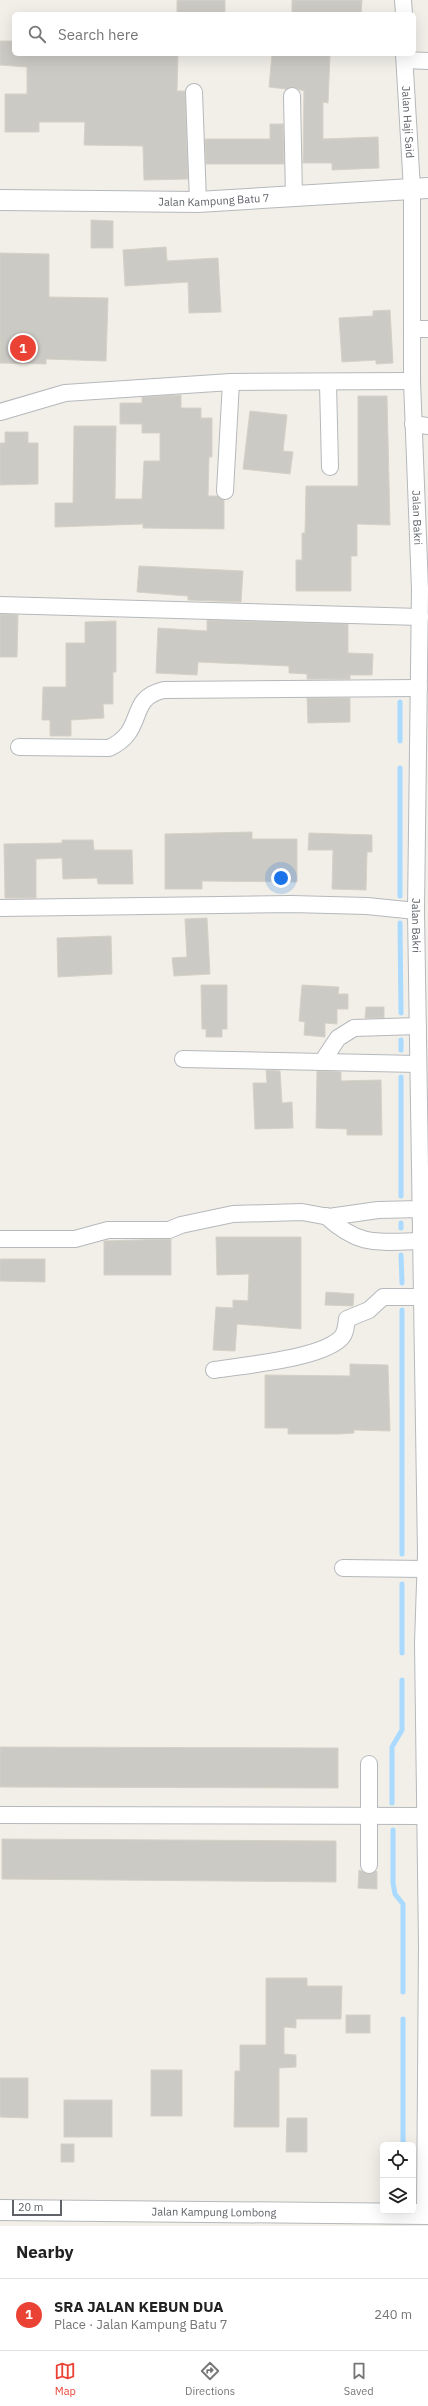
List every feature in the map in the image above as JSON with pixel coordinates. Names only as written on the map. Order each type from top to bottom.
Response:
[{"type":"street","points":[[403,0],[404,12]]},
{"type":"street","points":[[404,57],[428,61]]},
{"type":"street","name":"Jalan Haji Said","points":[[404,57],[420,189]]},
{"type":"street","points":[[194,92],[198,202]]},
{"type":"street","points":[[292,96],[294,197]]},
{"type":"street","name":"Jalan Kampung Batu 7","points":[[0,200],[198,202],[420,189]]},
{"type":"street","name":"Jalan Bakri","points":[[420,189],[412,329],[412,381],[421,425],[424,590],[420,617],[419,688],[424,765],[416,911],[423,978],[418,1026],[423,1046],[418,1064],[424,1182],[423,1217],[420,1241],[425,1369],[426,1472],[424,1816],[427,1946],[426,2214]]},
{"type":"street","points":[[412,329],[428,329]]},
{"type":"street","points":[[0,412],[65,393],[230,382],[328,383],[412,381]]},
{"type":"street","points":[[225,492],[230,382]]},
{"type":"street","points":[[328,383],[330,467]]},
{"type":"street","points":[[0,605],[420,617]]},
{"type":"street","points":[[19,747],[109,748],[122,742],[130,732],[141,701],[152,692],[164,690],[419,688]]},
{"type":"street","points":[[0,908],[291,904],[367,906],[416,911]]},
{"type":"street","points":[[322,1062],[338,1038],[354,1028],[418,1026]]},
{"type":"street","points":[[183,1060],[418,1064]]},
{"type":"street","points":[[1,1240],[75,1239],[108,1230],[169,1230],[181,1225],[233,1214],[302,1212],[326,1216],[378,1210],[423,1217]]},
{"type":"street","points":[[326,1216],[338,1227],[354,1237],[371,1242],[420,1241]]},
{"type":"street","points":[[214,1370],[320,1351],[341,1338],[346,1330],[347,1319],[369,1310],[383,1297],[422,1297]]},
{"type":"street","points":[[343,1568],[426,1559]]},
{"type":"street","points":[[369,1764],[369,1865]]},
{"type":"street","points":[[0,1815],[424,1816]]},
{"type":"street","name":"Jalan Kampung Lombong","points":[[0,2210],[426,2214]]},
{"type":"building","points":[[177,0],[225,0],[225,12],[177,12]]},
{"type":"building","points":[[292,0],[362,0],[361,12],[292,12]]},
{"type":"building","points":[[0,41],[12,41],[12,56],[178,56],[177,91],[185,91],[188,179],[144,180],[143,146],[84,145],[85,122],[39,122],[39,132],[5,132],[5,94],[27,94],[27,67],[0,65]]},
{"type":"building","points":[[272,56],[330,56],[328,103],[323,102],[323,139],[378,137],[379,168],[332,170],[332,163],[303,163],[304,91],[292,87],[286,89],[269,87]]},
{"type":"building","points":[[270,124],[283,124],[284,164],[206,164],[205,139],[270,139]]},
{"type":"building","points":[[91,220],[113,221],[113,248],[91,248]]},
{"type":"building","points":[[166,247],[167,261],[218,258],[221,312],[189,313],[188,282],[125,286],[123,250]]},
{"type":"building","points":[[0,253],[49,254],[49,297],[108,298],[106,361],[46,359],[46,364],[0,363]]},
{"type":"building","points":[[390,310],[393,363],[376,364],[376,360],[342,362],[339,318],[373,316],[373,311]]},
{"type":"building","points":[[181,395],[181,408],[201,408],[201,418],[212,418],[212,457],[209,457],[208,496],[217,496],[224,500],[224,529],[143,528],[143,524],[55,527],[55,503],[73,503],[74,426],[116,426],[115,499],[142,499],[144,461],[160,461],[160,433],[142,433],[142,424],[120,424],[120,403],[142,403],[142,397]]},
{"type":"building","points":[[358,396],[387,396],[390,525],[357,524],[357,556],[351,556],[351,591],[296,591],[296,560],[302,560],[302,533],[305,533],[306,486],[358,486]]},
{"type":"building","points":[[250,411],[287,415],[283,451],[293,452],[290,474],[243,469]]},
{"type":"building","points":[[5,432],[28,432],[28,443],[38,443],[38,484],[0,485],[0,443],[5,443]]},
{"type":"building","points":[[139,566],[243,571],[241,602],[188,600],[188,596],[137,592]]},
{"type":"building","points":[[0,614],[18,615],[17,657],[0,657]]},
{"type":"building","points":[[207,620],[348,624],[348,653],[373,654],[372,675],[350,675],[350,679],[307,679],[307,674],[289,673],[289,666],[198,662],[197,675],[156,673],[158,628],[207,631]]},
{"type":"building","points":[[116,621],[116,672],[113,672],[113,704],[103,704],[104,718],[71,720],[71,736],[50,736],[50,720],[42,720],[43,687],[66,687],[66,643],[85,643],[85,622]]},
{"type":"building","points":[[307,698],[350,698],[350,722],[308,723]]},
{"type":"building","points":[[252,832],[252,839],[297,839],[297,882],[202,881],[202,889],[165,889],[165,834]]},
{"type":"building","points":[[309,833],[372,835],[372,852],[367,852],[366,890],[332,889],[333,850],[308,850]]},
{"type":"building","points":[[62,840],[93,840],[94,850],[132,850],[133,884],[98,884],[97,878],[63,879],[62,858],[36,859],[36,898],[5,898],[4,844],[62,843]]},
{"type":"building","points":[[207,918],[210,974],[174,976],[172,958],[187,957],[185,919]]},
{"type":"building","points":[[111,936],[112,974],[58,977],[57,938]]},
{"type":"building","points":[[201,985],[227,985],[227,1029],[222,1029],[222,1037],[206,1037],[206,1029],[202,1029]]},
{"type":"building","points":[[302,985],[339,987],[338,994],[348,994],[348,1009],[337,1009],[337,1024],[325,1023],[325,1037],[304,1035],[305,1022],[299,1021]]},
{"type":"building","points":[[366,1007],[384,1007],[384,1018],[365,1018]]},
{"type":"building","points":[[266,1070],[280,1071],[282,1103],[292,1102],[293,1128],[255,1129],[253,1083],[267,1083]]},
{"type":"building","points":[[317,1071],[341,1072],[341,1081],[381,1080],[382,1135],[347,1135],[347,1129],[316,1128]]},
{"type":"building","points":[[216,1237],[301,1237],[301,1329],[237,1324],[235,1351],[213,1350],[216,1307],[233,1308],[233,1300],[248,1301],[249,1274],[217,1275]]},
{"type":"building","points":[[171,1239],[171,1275],[104,1275],[104,1241]]},
{"type":"building","points":[[0,1259],[45,1259],[45,1282],[0,1281]]},
{"type":"building","points":[[326,1292],[354,1294],[353,1306],[325,1305]]},
{"type":"building","points":[[350,1364],[388,1365],[390,1431],[354,1430],[354,1433],[340,1434],[288,1434],[288,1428],[265,1428],[265,1375],[350,1376]]},
{"type":"building","points":[[0,1747],[338,1748],[338,1788],[0,1787]]},
{"type":"building","points":[[2,1839],[336,1841],[336,1882],[2,1879]]},
{"type":"building","points":[[359,1870],[369,1874],[377,1871],[377,1889],[358,1888]]},
{"type":"building","points":[[266,1978],[307,1978],[307,1986],[342,1986],[341,2019],[296,2019],[296,2028],[284,2027],[284,2054],[296,2055],[296,2067],[279,2068],[279,2127],[234,2127],[235,2071],[240,2071],[240,2045],[266,2045]]},
{"type":"building","points":[[346,2015],[370,2015],[370,2033],[346,2033]]},
{"type":"building","points":[[151,2070],[182,2070],[182,2116],[151,2116]]},
{"type":"building","points":[[0,2078],[28,2078],[28,2118],[0,2117]]},
{"type":"building","points":[[64,2100],[112,2100],[112,2137],[64,2137]]},
{"type":"building","points":[[287,2118],[307,2118],[307,2152],[286,2152]]},
{"type":"building","points":[[61,2144],[74,2144],[74,2162],[61,2162]]},
{"type":"waterway","points":[[400,702],[400,741]]},
{"type":"waterway","points":[[400,768],[400,896]]},
{"type":"waterway","points":[[400,923],[401,1013]]},
{"type":"waterway","points":[[401,1040],[401,1050]]},
{"type":"waterway","points":[[401,1077],[401,1196]]},
{"type":"waterway","points":[[401,1223],[401,1228]]},
{"type":"waterway","points":[[401,1255],[402,1283]]},
{"type":"waterway","points":[[402,1310],[402,1554]]},
{"type":"waterway","points":[[402,1584],[402,1653]]},
{"type":"waterway","points":[[392,1803],[392,1747],[402,1730],[402,1680]]},
{"type":"waterway","points":[[393,1830],[393,1883],[395,1894],[403,1904],[403,1992]]},
{"type":"waterway","points":[[403,2019],[403,2142]]},
{"type":"place","name":"SRA JALAN KEBUN DUA","points":[[23,348]]}]
